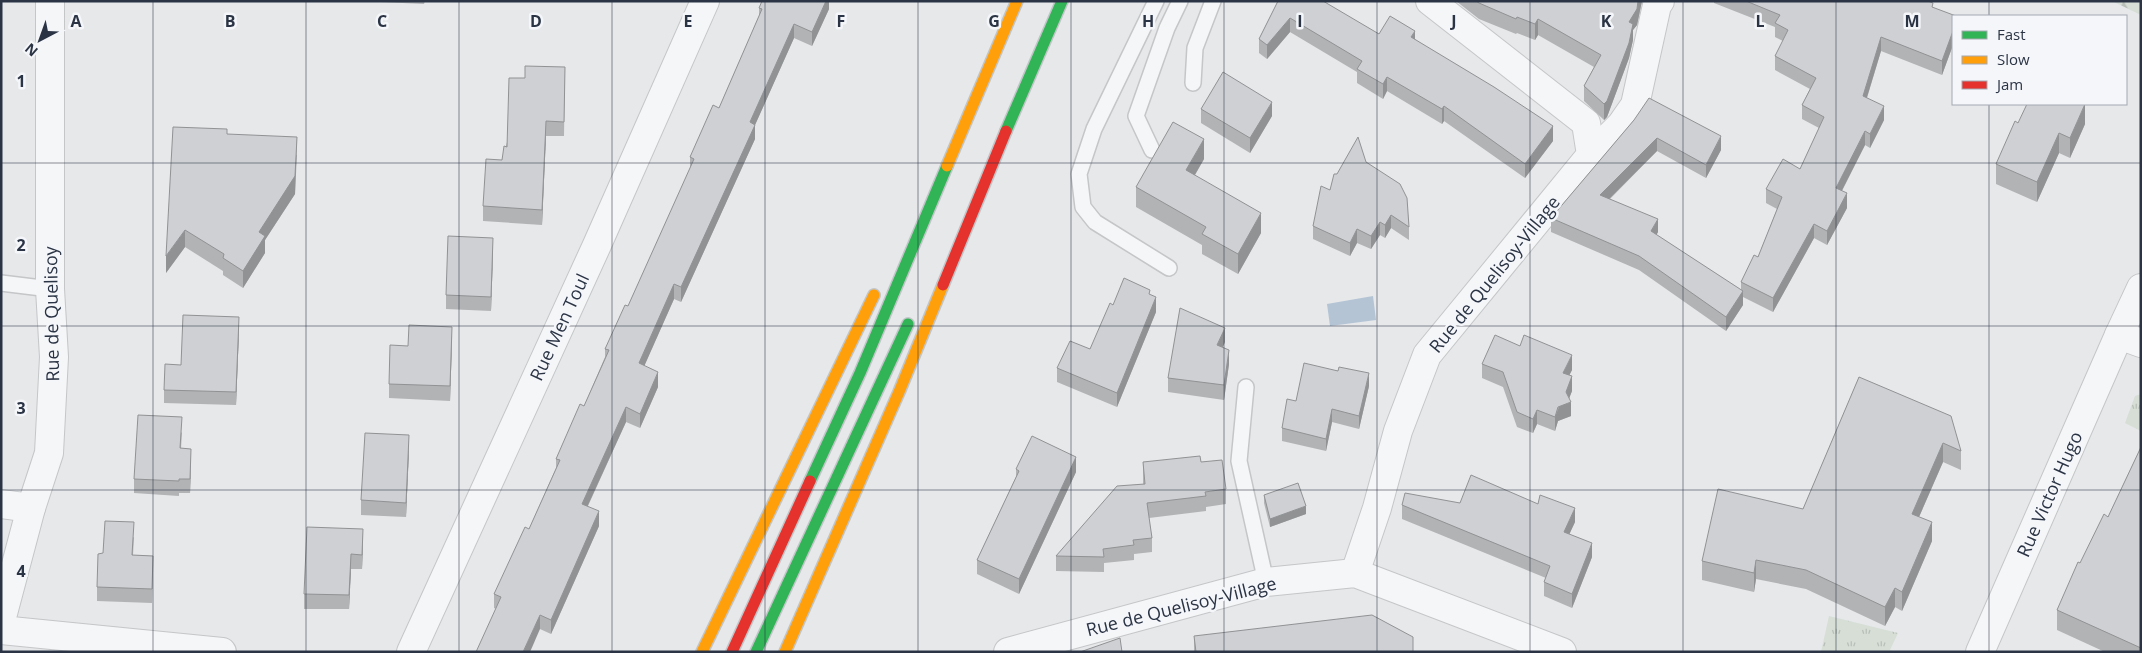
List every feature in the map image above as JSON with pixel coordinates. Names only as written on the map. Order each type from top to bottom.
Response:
[{"type":"main road","points":[[732,652],[860,373],[1017,1]]},
{"type":"main road","points":[[784,652],[903,382],[1023,89],[1062,1]]},
{"type":"main road","points":[[911,221],[990,64]]},
{"type":"main road","points":[[945,250],[1023,89]]},
{"type":"main road","points":[[702,652],[880,282]]},
{"type":"main road","points":[[756,652],[914,312]]},
{"type":"street","name":"Rue de Quelisoy","points":[[1,621],[31,508],[49,452],[54,357],[50,289],[50,1]]},
{"type":"street","name":"Rue Men Toul","points":[[411,652],[597,245],[705,1]]},
{"type":"street","points":[[1430,1],[1586,123],[1592,155]]},
{"type":"street","name":"Rue de Quelisoy-Village","points":[[1355,574],[1377,508],[1398,431],[1427,355],[1592,155],[1621,125],[1634,105],[1657,5],[1660,1]]},
{"type":"street","name":"Rue Victor Hugo","points":[[1980,652],[2130,339],[2141,288]]},
{"type":"street","points":[[1,504],[31,508]]},
{"type":"street","name":"Rue de Quelisoy-Village","points":[[1008,652],[1266,582],[1355,574],[1562,652]]},
{"type":"street","points":[[1,630],[222,652]]},
{"type":"lane","points":[[1156,1],[1094,129],[1079,174],[1083,206],[1094,222],[1169,268]]},
{"type":"lane","points":[[1152,150],[1136,116],[1167,28],[1180,1]]},
{"type":"lane","points":[[1193,83],[1195,48],[1213,1]]},
{"type":"lane","points":[[1,284],[50,289]]},
{"type":"lane","points":[[1246,387],[1239,462],[1266,582]]},
{"type":"green space","points":[[2112,1],[2141,1],[2141,15]]},
{"type":"green space","points":[[2141,394],[2141,431],[2125,423],[2135,396]]},
{"type":"green space","points":[[1829,616],[1898,633],[1890,650],[1894,652],[1821,652]]},
{"type":"water","points":[[1373,296],[1376,320],[1330,326],[1327,304]]},
{"type":"building","points":[[762,1],[826,1],[812,32],[794,24],[750,122],[755,125],[681,287],[674,284],[639,363],[658,372],[640,414],[626,407],[582,504],[599,511],[551,620],[540,615],[523,652],[476,652],[501,597],[494,594],[525,527],[529,529],[560,460],[556,459],[580,404],[584,406],[609,350],[605,349],[625,305],[628,306],[694,159],[690,157],[713,105],[719,108],[762,9],[759,8]]},
{"type":"building","points":[[1278,1],[1323,1],[1379,34],[1390,16],[1415,31],[1411,37],[1494,87],[1553,126],[1525,164],[1444,106],[1442,109],[1387,77],[1383,84],[1357,69],[1362,61],[1290,18],[1267,45],[1259,39]]},
{"type":"building","points":[[1476,1],[1638,1],[1637,9],[1629,22],[1633,24],[1629,43],[1607,101],[1604,104],[1584,86],[1601,55],[1538,19],[1535,24],[1517,17],[1516,19]]},
{"type":"building","points":[[1746,1],[1928,1],[1933,3],[1932,7],[1953,15],[1952,34],[1942,61],[1881,37],[1863,96],[1884,106],[1870,134],[1865,131],[1836,188],[1847,193],[1827,231],[1814,224],[1773,298],[1741,282],[1754,255],[1758,257],[1782,197],[1766,189],[1783,159],[1800,169],[1824,117],[1802,105],[1816,78],[1775,56],[1788,30],[1775,23],[1780,15]]},
{"type":"building","points":[[525,66],[565,67],[564,122],[546,121],[542,210],[483,206],[486,159],[502,160],[504,146],[507,147],[509,78],[525,78]]},
{"type":"building","points":[[1223,72],[1272,102],[1250,138],[1201,109]]},
{"type":"building","points":[[1649,98],[1721,136],[1706,165],[1657,138],[1600,195],[1658,219],[1651,231],[1743,291],[1726,317],[1639,256],[1551,218],[1634,120]]},
{"type":"building","points":[[2027,105],[2085,105],[2070,138],[2059,133],[2037,182],[1996,164],[2015,121],[2018,123]]},
{"type":"building","points":[[1173,122],[1204,139],[1186,170],[1261,213],[1238,254],[1202,234],[1206,227],[1136,187]]},
{"type":"building","points":[[173,127],[227,129],[227,134],[297,137],[295,176],[259,232],[265,236],[243,271],[223,258],[224,254],[185,230],[166,256]]},
{"type":"building","points":[[1358,137],[1366,162],[1400,184],[1407,198],[1409,227],[1391,215],[1385,225],[1380,222],[1371,236],[1357,229],[1350,243],[1313,226],[1321,186],[1330,190],[1334,174],[1337,174]]},
{"type":"building","points":[[448,236],[493,238],[491,297],[446,295]]},
{"type":"building","points":[[1124,278],[1150,290],[1149,294],[1156,297],[1117,393],[1057,368],[1070,341],[1090,349],[1110,303],[1113,305]]},
{"type":"building","points":[[1180,308],[1225,328],[1217,345],[1229,350],[1224,385],[1168,378]]},
{"type":"building","points":[[183,315],[239,317],[236,392],[164,390],[165,364],[181,365]]},
{"type":"building","points":[[409,325],[452,327],[450,386],[389,384],[390,345],[408,346]]},
{"type":"building","points":[[1495,335],[1520,346],[1524,335],[1572,355],[1563,373],[1572,376],[1566,392],[1571,402],[1558,407],[1555,417],[1537,410],[1533,419],[1517,412],[1503,372],[1482,364]]},
{"type":"building","points":[[1304,363],[1338,371],[1339,367],[1369,373],[1359,416],[1332,409],[1326,439],[1282,428],[1287,399],[1296,401]]},
{"type":"building","points":[[1859,377],[1951,416],[1961,451],[1943,443],[1912,514],[1932,522],[1902,592],[1895,588],[1885,607],[1806,570],[1756,560],[1754,573],[1702,561],[1718,489],[1803,509]]},
{"type":"building","points":[[138,415],[182,417],[180,448],[191,449],[190,479],[179,479],[179,481],[134,479]]},
{"type":"building","points":[[365,433],[409,435],[406,503],[361,500]]},
{"type":"building","points":[[1032,436],[1076,457],[1019,579],[977,560],[1019,471],[1016,469]]},
{"type":"building","points":[[2141,447],[2141,648],[2057,610],[2078,562],[2080,563],[2104,514],[2108,517]]},
{"type":"building","points":[[1200,456],[1201,462],[1222,460],[1226,489],[1205,492],[1206,496],[1147,503],[1152,538],[1133,540],[1134,545],[1103,549],[1104,557],[1056,556],[1117,486],[1145,484],[1143,462]]},
{"type":"building","points":[[1471,475],[1538,504],[1540,495],[1575,508],[1564,532],[1592,543],[1572,594],[1544,582],[1550,566],[1402,505],[1405,493],[1460,503]]},
{"type":"building","points":[[1298,483],[1306,506],[1270,519],[1264,495]]},
{"type":"building","points":[[105,521],[134,522],[132,555],[153,556],[152,589],[97,587],[98,554],[103,553]]},
{"type":"building","points":[[307,527],[363,529],[362,555],[351,554],[349,595],[304,594]]},
{"type":"building","points":[[1372,615],[1413,637],[1413,652],[1196,652],[1194,636]]},
{"type":"building","points":[[1120,638],[1122,652],[1080,652]]},
{"type":"traffic: fast","points":[[1006,131],[1062,1]]},
{"type":"traffic: fast","points":[[810,481],[860,373],[947,166]]},
{"type":"traffic: fast","points":[[756,652],[908,324]]},
{"type":"traffic: slow","points":[[947,166],[1017,1]]},
{"type":"traffic: slow","points":[[785,652],[899,392],[943,285]]},
{"type":"traffic: slow","points":[[702,652],[874,295]]},
{"type":"traffic: jam","points":[[943,285],[1006,131]]},
{"type":"traffic: jam","points":[[732,652],[810,481]]}]
